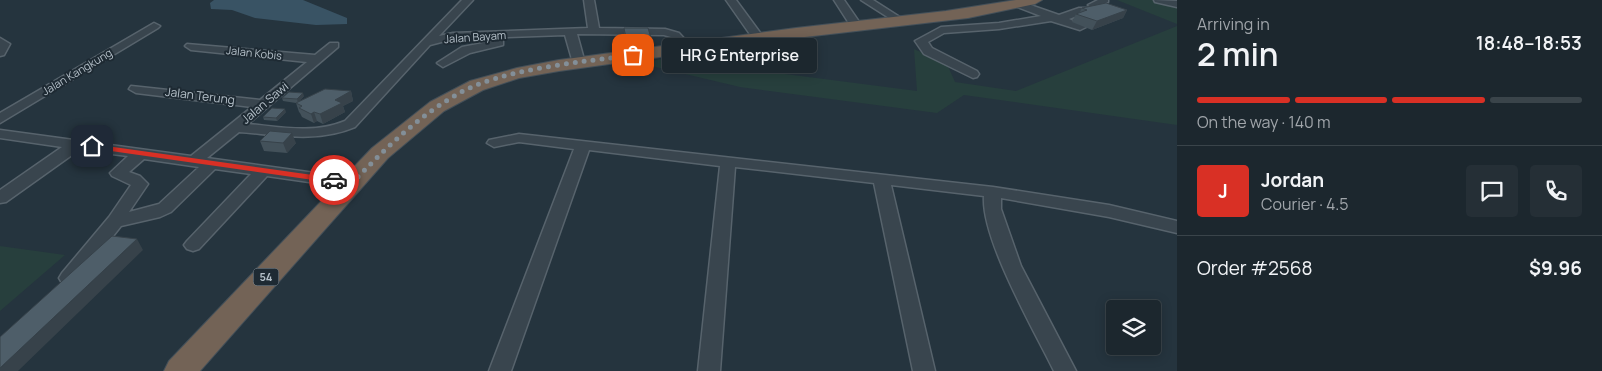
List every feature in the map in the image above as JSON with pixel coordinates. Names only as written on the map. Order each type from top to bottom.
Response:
[{"type":"highway","name":"54","points":[[180,371],[352,183],[418,119],[457,94],[478,84],[579,63],[758,38],[901,21],[1035,0]]},
{"type":"street","points":[[427,42],[468,0]]},
{"type":"street","points":[[590,0],[594,32]]},
{"type":"street","points":[[731,0],[758,38]]},
{"type":"street","points":[[838,0],[856,26]]},
{"type":"street","points":[[866,0],[901,21]]},
{"type":"street","points":[[1159,0],[1174,2]]},
{"type":"street","points":[[1019,4],[1053,19],[1080,27]]},
{"type":"street","points":[[973,74],[928,51],[921,41],[941,30],[999,26],[1053,19],[1093,5]]},
{"type":"street","name":"Jalan Kangkung","points":[[0,118],[154,26]]},
{"type":"street","points":[[570,32],[579,63]]},
{"type":"street","name":"Jalan Bayam","points":[[236,127],[324,133],[339,130],[350,124],[427,42],[453,36],[570,32],[671,33],[678,37],[686,48]]},
{"type":"street","points":[[443,63],[466,50],[516,40],[536,33]]},
{"type":"street","points":[[0,41],[4,44],[0,52]]},
{"type":"street","name":"Jalan Sawi","points":[[115,221],[154,213],[165,208],[236,127],[334,45]]},
{"type":"street","name":"Jalan Kobis","points":[[191,46],[317,59]]},
{"type":"street","name":"Jalan Terung","points":[[136,88],[263,104]]},
{"type":"street","points":[[0,134],[352,183]]},
{"type":"street","points":[[494,143],[520,138],[993,192],[1109,211],[1177,227]]},
{"type":"street","points":[[0,198],[77,144]]},
{"type":"street","points":[[500,371],[583,146]]},
{"type":"street","points":[[57,290],[78,270],[140,184],[134,179],[118,173],[141,153]]},
{"type":"street","points":[[709,371],[728,162]]},
{"type":"street","points":[[193,245],[264,170]]},
{"type":"street","points":[[881,179],[924,371]]},
{"type":"street","points":[[993,192],[992,209],[1012,266],[1065,371]]},
{"type":"green space","points":[[1117,0],[1154,0],[1177,7],[1177,24]]},
{"type":"green space","points":[[1177,26],[1177,125],[964,95],[937,113],[740,87],[639,63],[733,47],[747,69],[917,91],[914,49],[947,64],[955,82],[1016,91]]},
{"type":"green space","points":[[0,246],[65,255],[0,311]]},
{"type":"water","points":[[214,0],[303,0],[347,18],[347,24],[316,25],[255,18],[232,10],[211,9],[210,3]]},
{"type":"building","points":[[1106,3],[1127,10],[1097,21],[1076,14],[1087,10],[1082,8]]},
{"type":"building","points":[[624,28],[648,28],[651,38],[626,38]]},
{"type":"building","points":[[325,89],[351,91],[335,100],[342,103],[320,114],[314,112],[311,114],[299,108],[302,106],[296,103]]},
{"type":"building","points":[[289,92],[303,93],[297,99],[282,98]]},
{"type":"building","points":[[272,108],[285,109],[276,118],[263,117]]},
{"type":"building","points":[[270,131],[292,133],[283,143],[260,141]]},
{"type":"building","points":[[112,236],[137,239],[0,368],[0,337]]},
{"type":"way so far","points":[[334,180],[352,183],[418,119],[457,94],[478,84],[536,70],[633,55]]},
{"type":"place","name":"HR G Enterprise","points":[[633,55]]},
{"type":"route","points":[[92,146],[334,180]]}]
